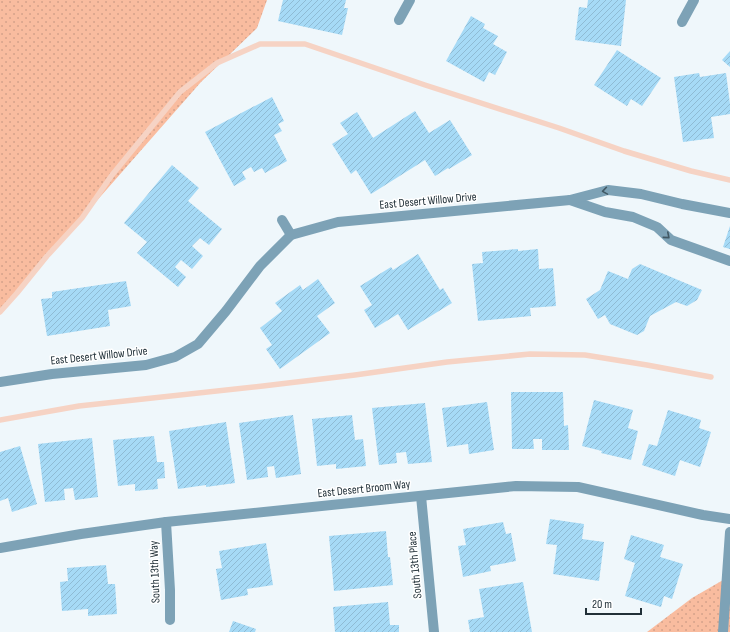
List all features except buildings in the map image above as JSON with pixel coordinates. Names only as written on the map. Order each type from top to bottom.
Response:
[{"type":"street","points":[[399,20],[410,0]]},
{"type":"street","points":[[682,22],[694,0]]},
{"type":"street","name":"East Desert Willow Drive","points":[[0,382],[52,374],[146,365],[175,357],[198,344],[260,266],[291,235],[338,222],[570,200],[608,190],[641,194],[682,204],[730,213]]},
{"type":"street","name":"East Desert Willow Drive","points":[[570,200],[605,212],[633,217],[657,227],[671,240],[730,261]]},
{"type":"street","points":[[282,220],[291,235]]},
{"type":"street","name":"East Desert Broom Way","points":[[0,548],[81,534],[166,522],[516,486],[578,487],[703,515],[730,519]]},
{"type":"street","name":"South 13th Place","points":[[421,496],[434,632]]},
{"type":"street","name":"South 13th Way","points":[[166,522],[170,590],[170,620]]},
{"type":"street","points":[[724,632],[730,532]]},
{"type":"shaded area","points":[[0,0],[267,0],[257,28],[201,82],[0,311]]},
{"type":"shaded area","points":[[730,576],[730,632],[647,632],[692,598]]},
{"type":"waterway","points":[[0,312],[47,256],[82,218],[112,175],[180,92],[217,63],[260,44],[305,44],[624,151],[691,171],[730,180]]},
{"type":"waterway","points":[[0,420],[79,406],[263,386],[447,362],[530,354],[585,355],[711,377]]}]
